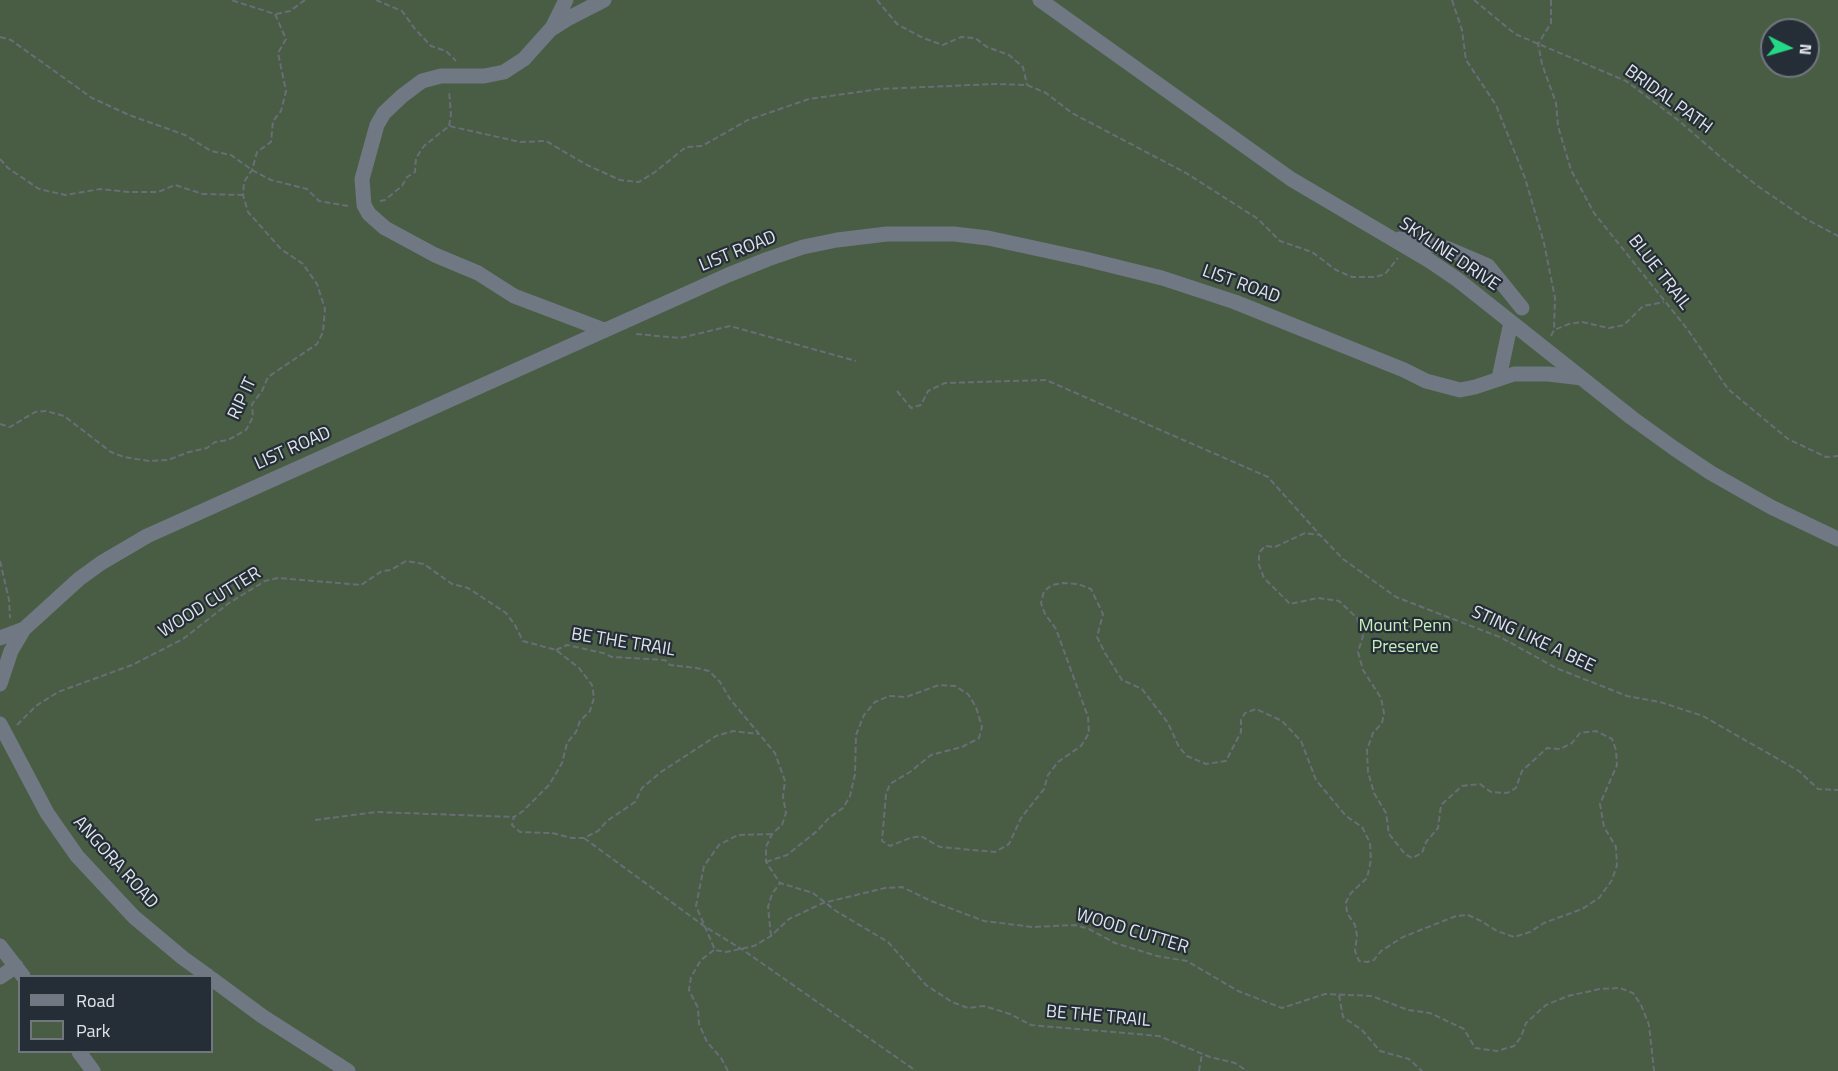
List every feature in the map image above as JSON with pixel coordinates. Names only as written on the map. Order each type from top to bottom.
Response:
[{"type":"street","points":[[566,0],[550,30],[524,59],[504,72],[484,76],[441,75],[422,81],[384,113],[377,125],[362,179],[364,205],[369,214],[385,228],[435,255],[478,273],[514,296],[604,330]]},
{"type":"street","points":[[550,30],[604,0]]},
{"type":"street","name":"SKYLINE DRIVE","points":[[1040,0],[1291,179],[1407,247],[1458,280],[1632,418],[1711,473],[1771,507],[1838,539]]},
{"type":"street","name":"LIST ROAD","points":[[0,684],[11,651],[11,634],[101,563],[147,536],[758,263],[803,248],[837,240],[887,234],[954,234],[1050,250],[1195,288],[1236,302],[1444,386],[1460,390],[1514,374],[1582,378]]},
{"type":"street","points":[[1388,236],[1446,248],[1488,266],[1522,308]]},
{"type":"street","points":[[1484,301],[1500,282]]},
{"type":"street","points":[[1499,378],[1511,322]]},
{"type":"street","name":"ANGORA ROAD","points":[[1,727],[47,813],[77,856],[134,917],[206,975]]},
{"type":"street","points":[[0,946],[20,971],[0,977]]},
{"type":"street","name":"ANGORA ROAD","points":[[213,980],[262,1016],[348,1071]]},
{"type":"street","points":[[80,1053],[93,1071]]},
{"type":"path","points":[[231,0],[275,14],[290,11],[305,0]]},
{"type":"path","points":[[0,37],[10,40],[92,98],[129,115],[185,135],[211,151],[231,155],[271,180],[307,189],[319,201],[345,206],[364,205],[385,200],[402,186],[407,177],[415,172],[416,158],[424,146],[448,126],[451,115],[449,88],[458,82],[460,75],[458,62],[446,51],[431,46],[402,11],[376,0]]},
{"type":"path","points":[[877,0],[897,24],[923,38],[943,45],[961,37],[975,38],[987,47],[1009,54],[1023,67],[1027,85]]},
{"type":"path","points":[[1452,0],[1462,30],[1466,60],[1496,105],[1525,178],[1544,243],[1555,298],[1554,330]]},
{"type":"path","name":"BRIDAL PATH","points":[[1474,0],[1515,34],[1626,81],[1678,120],[1759,187],[1806,219],[1838,236]]},
{"type":"path","points":[[1538,45],[1551,23],[1551,0]]},
{"type":"path","points":[[0,159],[8,168],[39,189],[64,195],[100,189],[158,192],[175,185],[203,194],[243,195],[244,182],[252,170],[257,152],[271,142],[273,121],[281,111],[286,91],[278,53],[286,39],[275,14]]},
{"type":"path","name":"BLUE TRAIL","points":[[1538,45],[1542,64],[1556,103],[1558,126],[1571,170],[1594,213],[1688,330],[1728,389],[1788,439],[1826,457],[1838,456]]},
{"type":"path","points":[[448,126],[520,142],[546,141],[587,165],[620,180],[639,182],[686,147],[702,146],[748,120],[809,99],[880,89],[922,89],[996,84],[1027,85],[1046,93],[1072,113],[1186,173],[1258,219],[1280,241],[1312,252],[1336,270],[1352,277],[1375,277],[1385,274],[1407,247]]},
{"type":"path","name":"RIP IT","points":[[0,424],[10,427],[35,412],[46,411],[64,416],[111,452],[124,457],[149,461],[168,460],[207,448],[215,442],[228,440],[246,430],[254,417],[252,404],[262,391],[268,377],[317,344],[323,332],[325,309],[317,284],[303,264],[281,249],[248,212],[243,195]]},
{"type":"path","points":[[1540,346],[1554,330],[1569,324],[1582,322],[1609,328],[1624,325],[1643,306],[1664,302]]},
{"type":"path","points":[[604,330],[680,338],[730,326],[856,361]]},
{"type":"path","name":"STING LIKE A BEE","points":[[897,391],[911,408],[921,405],[928,391],[945,383],[1046,380],[1268,477],[1343,559],[1396,597],[1502,638],[1556,668],[1627,696],[1660,702],[1703,716],[1799,771],[1818,789],[1838,790]]},
{"type":"path","points":[[771,936],[768,907],[772,894],[780,883],[766,861],[787,855],[843,808],[850,796],[855,774],[856,735],[864,715],[875,702],[889,696],[906,697],[939,685],[955,686],[968,694],[976,707],[982,727],[979,738],[962,747],[931,755],[890,784],[886,794],[882,841],[890,846],[921,836],[940,847],[994,852],[1010,844],[1022,818],[1044,789],[1048,775],[1058,762],[1081,746],[1089,733],[1088,717],[1056,628],[1045,614],[1041,603],[1044,591],[1052,585],[1063,583],[1078,584],[1091,589],[1103,614],[1097,637],[1105,653],[1122,680],[1142,689],[1168,723],[1179,747],[1187,756],[1206,764],[1226,761],[1241,732],[1241,720],[1245,713],[1256,709],[1282,721],[1301,741],[1316,780],[1346,816],[1362,827],[1370,843],[1371,860],[1367,878],[1351,893],[1346,902],[1347,914],[1355,925],[1357,936],[1355,951],[1359,961],[1374,960],[1381,951],[1403,937],[1456,916],[1468,915],[1497,931],[1514,937],[1573,913],[1599,898],[1612,880],[1617,865],[1616,847],[1604,827],[1600,804],[1617,765],[1616,750],[1612,739],[1596,731],[1580,733],[1572,743],[1560,749],[1547,748],[1522,771],[1516,788],[1507,793],[1491,792],[1480,784],[1462,786],[1441,805],[1438,828],[1426,842],[1422,853],[1412,858],[1405,854],[1389,834],[1386,813],[1374,793],[1368,772],[1367,750],[1373,733],[1382,723],[1384,712],[1381,698],[1363,670],[1358,652],[1363,636],[1357,618],[1339,602],[1318,598],[1290,604],[1264,578],[1259,565],[1259,553],[1265,546],[1275,547],[1305,532],[1320,535]]},
{"type":"path","points":[[0,561],[9,600],[11,634]]},
{"type":"path","name":"WOOD CUTTER","points":[[1,727],[18,725],[36,706],[58,692],[132,665],[183,639],[229,603],[265,581],[278,578],[361,585],[382,571],[391,570],[406,561],[424,564],[452,584],[468,588],[506,613],[523,641],[556,650],[579,668],[592,685],[594,698],[590,711],[580,721],[576,732],[567,743],[562,763],[549,785],[514,817]]},
{"type":"path","name":"BE THE TRAIL","points":[[556,650],[567,645],[603,652],[612,657],[665,660],[670,665],[709,671],[720,682],[730,699],[776,753],[785,781],[783,796],[786,813],[782,825],[772,834],[766,848],[766,861]]},
{"type":"path","points":[[315,820],[376,812],[514,817],[512,825],[520,832],[552,833],[572,838],[584,838],[598,831],[607,821],[635,802],[642,788],[661,772],[716,736],[733,731],[758,734]]},
{"type":"path","points":[[728,1071],[721,1058],[707,1042],[699,1024],[698,1008],[689,990],[691,977],[701,960],[715,950],[696,906],[699,885],[704,866],[719,845],[738,835],[772,834]]},
{"type":"path","points":[[584,838],[704,926],[916,1071]]},
{"type":"path","name":"BE THE TRAIL","points":[[780,883],[813,893],[823,903],[888,942],[926,985],[952,1002],[968,1008],[984,1006],[1010,1014],[1031,1025],[1159,1036],[1202,1054],[1235,1063],[1247,1071]]},
{"type":"path","name":"WOOD CUTTER","points":[[715,950],[726,952],[754,946],[771,936],[789,920],[823,903],[885,888],[902,887],[931,901],[984,921],[1033,927],[1076,925],[1089,929],[1114,943],[1157,956],[1187,961],[1238,991],[1282,1008],[1325,994],[1372,996],[1408,1010],[1430,1013],[1464,1029],[1475,1048],[1497,1051],[1514,1046],[1526,1023],[1546,1005],[1568,996],[1600,988],[1620,988],[1633,993],[1641,1005],[1649,1025],[1654,1071]]},
{"type":"path","points":[[1339,995],[1343,1017],[1362,1030],[1380,1051],[1409,1059],[1422,1071]]},
{"type":"path","points":[[1198,1071],[1202,1054]]},
{"type":"green space","name":"Mount Penn Preserve","points":[[0,0],[1838,0],[1838,1071],[0,1071]]}]
